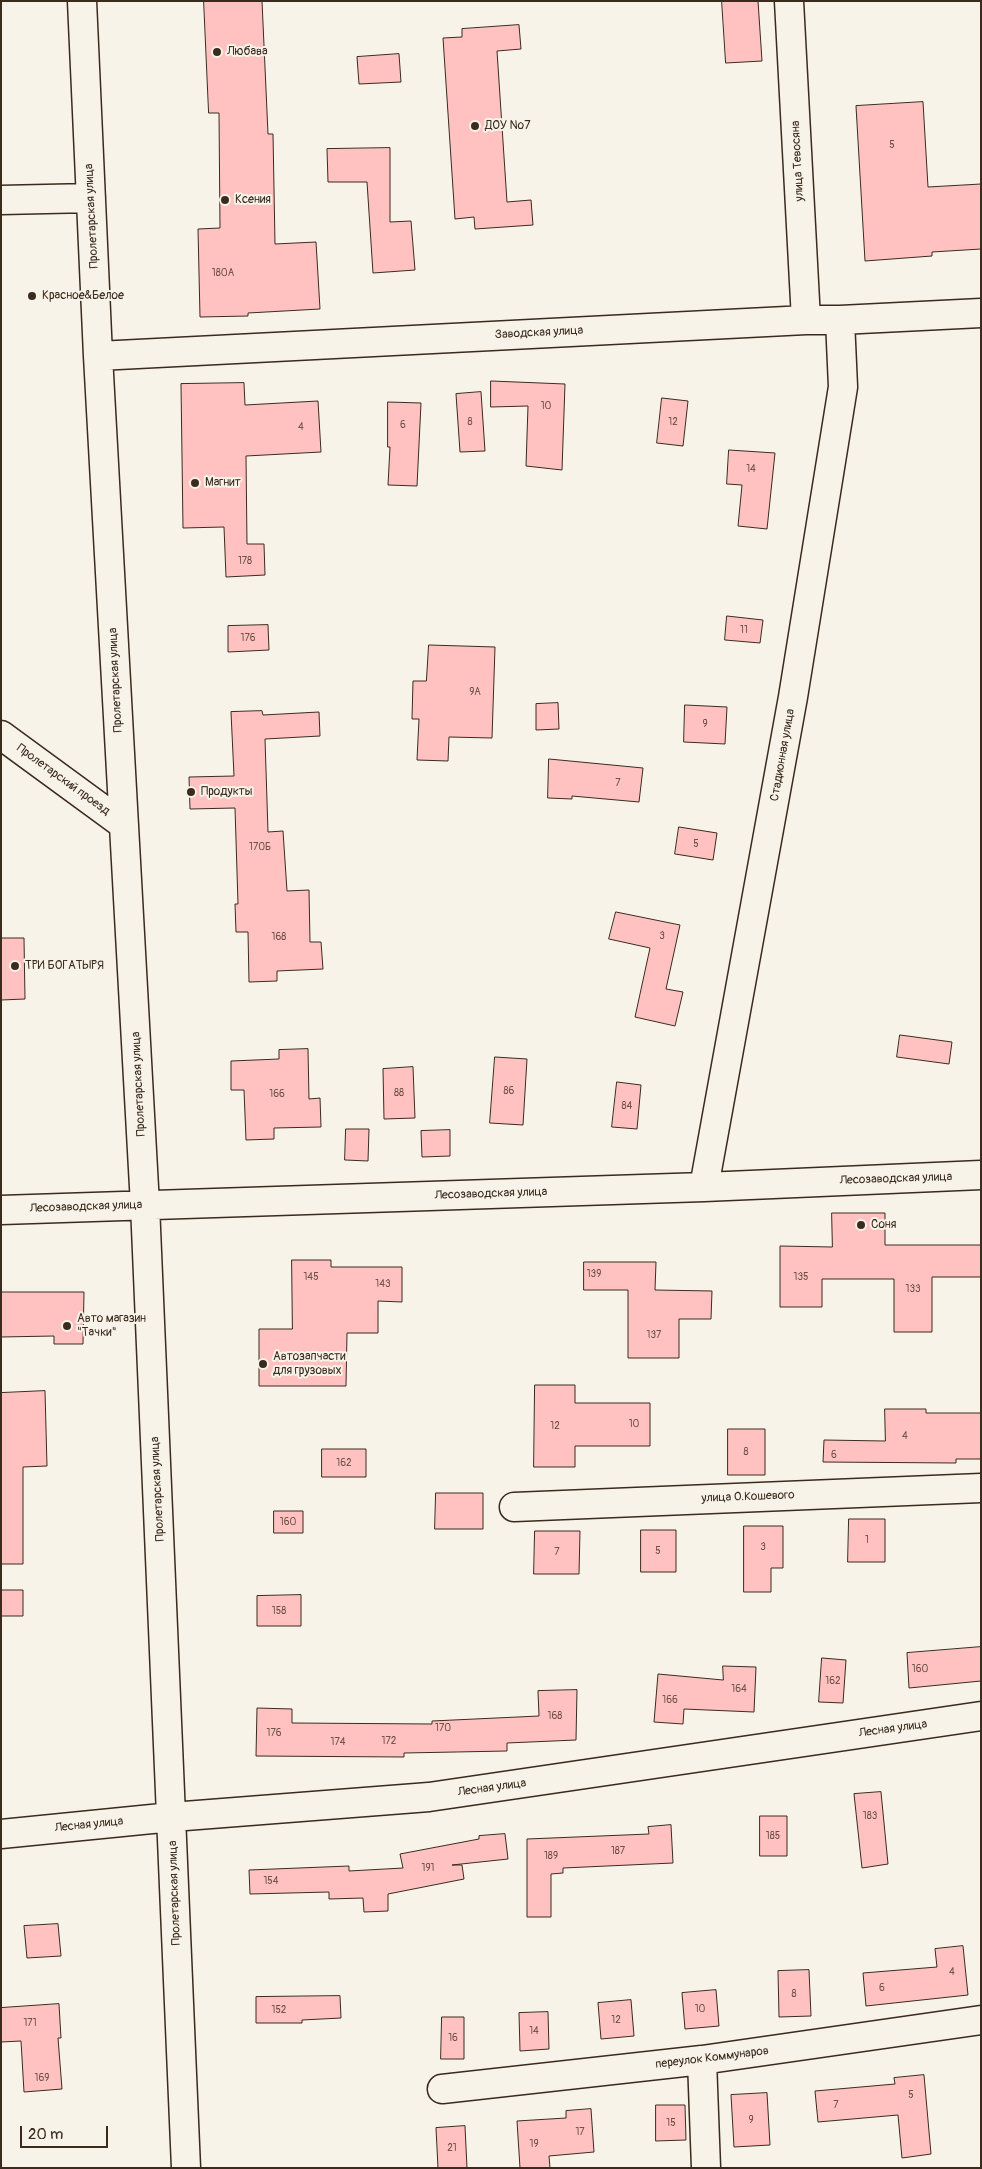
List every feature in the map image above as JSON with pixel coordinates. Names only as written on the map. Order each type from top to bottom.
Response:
[{"type":"street","name":"Пролетарская улица","points":[[82,1],[98,356],[145,1205],[186,2168]]},
{"type":"street","name":"улица Тевосяна","points":[[789,1],[806,320]]},
{"type":"street","points":[[1,200],[91,198]]},
{"type":"street","name":"Заводская улица","points":[[98,356],[806,320],[981,313]]},
{"type":"street","name":"Стадионная улица","points":[[704,1187],[793,698],[843,386],[840,320]]},
{"type":"street","name":"Пролетарский проезд","points":[[1,735],[124,825]]},
{"type":"street","name":"Лесозаводская улица","points":[[1,1210],[704,1187],[981,1175]]},
{"type":"street","name":"улица О.Кошевого","points":[[514,1507],[981,1488]]},
{"type":"street","name":"Лесная улица","points":[[1,1834],[172,1817],[429,1798],[981,1716]]},
{"type":"street","name":"переулок Коммунаров","points":[[442,2089],[702,2060],[981,2020]]},
{"type":"street","points":[[702,2060],[706,2168]]},
{"type":"building","points":[[204,1],[262,1],[268,134],[273,134],[275,244],[316,242],[320,309],[248,313],[248,316],[200,317],[198,229],[220,228],[219,113],[209,113]]},
{"type":"building","points":[[722,1],[758,1],[762,61],[726,63]]},
{"type":"building","name":"ДОУ №7","points":[[519,25],[521,49],[497,51],[507,202],[531,200],[533,225],[475,229],[474,217],[455,219],[443,38],[462,37],[462,29]]},
{"type":"building","points":[[399,54],[401,82],[359,84],[357,57]]},
{"type":"building","points":[[923,102],[928,187],[981,184],[981,249],[932,252],[932,256],[865,261],[856,106]]},
{"type":"building","points":[[390,148],[390,222],[411,221],[415,270],[373,273],[367,182],[328,182],[327,149]]},
{"type":"building","points":[[491,381],[565,384],[562,470],[526,466],[528,406],[491,407]]},
{"type":"building","points":[[244,383],[245,405],[318,401],[321,452],[246,456],[247,544],[264,544],[265,575],[226,577],[224,527],[183,528],[181,384]]},
{"type":"building","points":[[481,392],[485,451],[460,452],[456,394]]},
{"type":"building","points":[[662,398],[688,401],[683,446],[657,443]]},
{"type":"building","points":[[388,402],[421,403],[417,486],[388,485],[390,447],[388,447]]},
{"type":"building","points":[[729,450],[775,453],[767,529],[738,526],[742,485],[727,484]]},
{"type":"building","points":[[727,616],[763,620],[760,643],[725,640]]},
{"type":"building","points":[[268,625],[269,650],[228,652],[228,626]]},
{"type":"building","points":[[429,645],[495,647],[492,738],[449,737],[448,761],[417,760],[419,719],[412,719],[413,681],[426,681]]},
{"type":"building","points":[[558,703],[559,729],[536,730],[536,704]]},
{"type":"building","points":[[685,705],[727,707],[725,744],[684,742]]},
{"type":"building","points":[[262,711],[263,715],[319,712],[320,736],[265,739],[268,832],[283,831],[287,891],[309,890],[310,942],[321,942],[323,969],[277,971],[277,981],[249,982],[248,932],[236,932],[235,904],[238,904],[235,808],[190,809],[189,777],[234,776],[231,712]]},
{"type":"building","points":[[549,759],[643,768],[639,802],[572,796],[572,799],[548,798]]},
{"type":"building","points":[[679,827],[717,833],[713,860],[675,854]]},
{"type":"building","points":[[616,912],[680,925],[666,989],[683,992],[675,1026],[635,1017],[650,948],[609,939]]},
{"type":"building","points":[[1,938],[24,938],[25,999],[1,1000]]},
{"type":"building","points":[[900,1035],[952,1042],[949,1064],[897,1057]]},
{"type":"building","points":[[308,1049],[309,1099],[320,1098],[321,1127],[274,1128],[274,1139],[246,1140],[244,1090],[231,1090],[231,1061],[279,1059],[279,1050]]},
{"type":"building","points":[[495,1057],[527,1059],[523,1125],[490,1123]]},
{"type":"building","points":[[413,1067],[415,1118],[384,1119],[383,1069]]},
{"type":"building","points":[[617,1082],[641,1085],[637,1129],[612,1127]]},
{"type":"building","points":[[346,1129],[369,1129],[368,1161],[345,1160]]},
{"type":"building","points":[[450,1130],[450,1156],[422,1157],[421,1131]]},
{"type":"building","points":[[832,1213],[885,1213],[885,1245],[981,1245],[981,1277],[932,1277],[932,1332],[894,1332],[894,1279],[822,1279],[822,1307],[780,1307],[780,1246],[832,1247]]},
{"type":"building","points":[[292,1260],[331,1260],[331,1267],[402,1267],[402,1302],[378,1301],[378,1333],[347,1333],[346,1386],[259,1386],[259,1329],[292,1329]]},
{"type":"building","points":[[584,1262],[656,1262],[655,1290],[712,1291],[711,1319],[679,1319],[679,1358],[628,1358],[628,1290],[584,1290]]},
{"type":"building","points":[[1,1292],[84,1292],[83,1344],[54,1344],[54,1336],[1,1337]]},
{"type":"building","points":[[535,1385],[575,1385],[575,1403],[650,1403],[650,1446],[575,1446],[575,1467],[534,1467]]},
{"type":"building","points":[[45,1391],[47,1466],[23,1467],[23,1564],[1,1564],[1,1393]]},
{"type":"building","points":[[885,1409],[926,1409],[926,1413],[981,1413],[981,1459],[956,1459],[956,1463],[823,1462],[824,1440],[885,1441]]},
{"type":"building","points":[[728,1429],[765,1429],[765,1475],[728,1475]]},
{"type":"building","points":[[322,1449],[366,1449],[366,1477],[322,1477]]},
{"type":"building","points":[[436,1493],[483,1493],[483,1529],[435,1529]]},
{"type":"building","points":[[274,1511],[303,1511],[303,1533],[274,1533]]},
{"type":"building","points":[[849,1519],[885,1519],[885,1562],[848,1562]]},
{"type":"building","points":[[744,1526],[783,1526],[783,1568],[771,1568],[771,1592],[744,1592]]},
{"type":"building","points":[[641,1530],[676,1530],[676,1572],[641,1572]]},
{"type":"building","points":[[535,1531],[580,1531],[579,1574],[534,1574]]},
{"type":"building","points":[[1,1590],[23,1590],[23,1616],[1,1616]]},
{"type":"building","points":[[301,1595],[301,1626],[257,1626],[257,1596]]},
{"type":"building","points":[[981,1647],[981,1681],[909,1688],[907,1653]]},
{"type":"building","points":[[822,1658],[846,1660],[843,1703],[819,1702]]},
{"type":"building","points":[[723,1666],[756,1667],[754,1712],[684,1709],[683,1724],[654,1722],[658,1674],[723,1680]]},
{"type":"building","points":[[577,1690],[576,1740],[507,1743],[507,1751],[404,1753],[404,1757],[256,1756],[257,1708],[292,1709],[292,1723],[432,1724],[432,1721],[539,1716],[538,1691]]},
{"type":"building","points":[[881,1792],[888,1864],[862,1868],[854,1794]]},
{"type":"building","points":[[760,1816],[787,1816],[787,1856],[760,1856]]},
{"type":"building","points":[[671,1825],[673,1863],[563,1868],[563,1873],[551,1874],[551,1917],[527,1917],[527,1839],[649,1834],[648,1827]]},
{"type":"building","points":[[505,1834],[508,1859],[452,1865],[462,1865],[464,1879],[388,1894],[388,1911],[364,1912],[363,1898],[329,1899],[329,1892],[250,1894],[249,1870],[349,1866],[349,1871],[403,1868],[400,1854],[479,1839],[479,1836]]},
{"type":"building","points":[[58,1924],[61,1956],[27,1958],[24,1926]]},
{"type":"building","points":[[963,1946],[968,1995],[866,2006],[863,1973],[937,1967],[935,1949]]},
{"type":"building","points":[[809,1970],[811,2016],[779,2017],[778,1971]]},
{"type":"building","points":[[716,1990],[719,2026],[685,2029],[682,1993]]},
{"type":"building","points":[[340,1996],[341,2018],[302,2020],[302,2023],[256,2023],[256,1997]]},
{"type":"building","points":[[631,2000],[634,2036],[601,2039],[598,2003]]},
{"type":"building","points":[[59,2004],[61,2038],[58,2038],[62,2089],[24,2092],[21,2041],[1,2042],[1,2008]]},
{"type":"building","points":[[548,2012],[549,2049],[520,2051],[519,2013]]},
{"type":"building","points":[[442,2017],[464,2017],[464,2059],[441,2059]]},
{"type":"building","points":[[924,2075],[931,2154],[902,2158],[898,2115],[818,2122],[815,2091],[895,2084],[894,2078]]},
{"type":"building","points":[[767,2093],[770,2145],[734,2147],[731,2095]]},
{"type":"building","points":[[656,2105],[685,2105],[686,2140],[656,2141]]},
{"type":"building","points":[[591,2109],[594,2152],[549,2156],[550,2168],[520,2168],[517,2121],[566,2118],[566,2111]]},
{"type":"building","points":[[465,2126],[467,2168],[438,2168],[436,2128]]},
{"type":"place","name":"Любава","points":[[217,52]]},
{"type":"place","name":"ДОУ №7","points":[[475,126]]},
{"type":"place","name":"Ксения","points":[[225,200]]},
{"type":"place","name":"Красное&Белое","points":[[32,296]]},
{"type":"place","name":"Магнит","points":[[195,483]]},
{"type":"place","name":"Продукты","points":[[191,792]]},
{"type":"place","name":"ТРИ БОГАТЫРЯ","points":[[15,966]]},
{"type":"place","name":"Соня","points":[[861,1225]]},
{"type":"place","name":"Авто магазин \"Тачки\"","points":[[67,1326]]},
{"type":"place","name":"Автозапчасти для грузовых","points":[[263,1364]]}]
